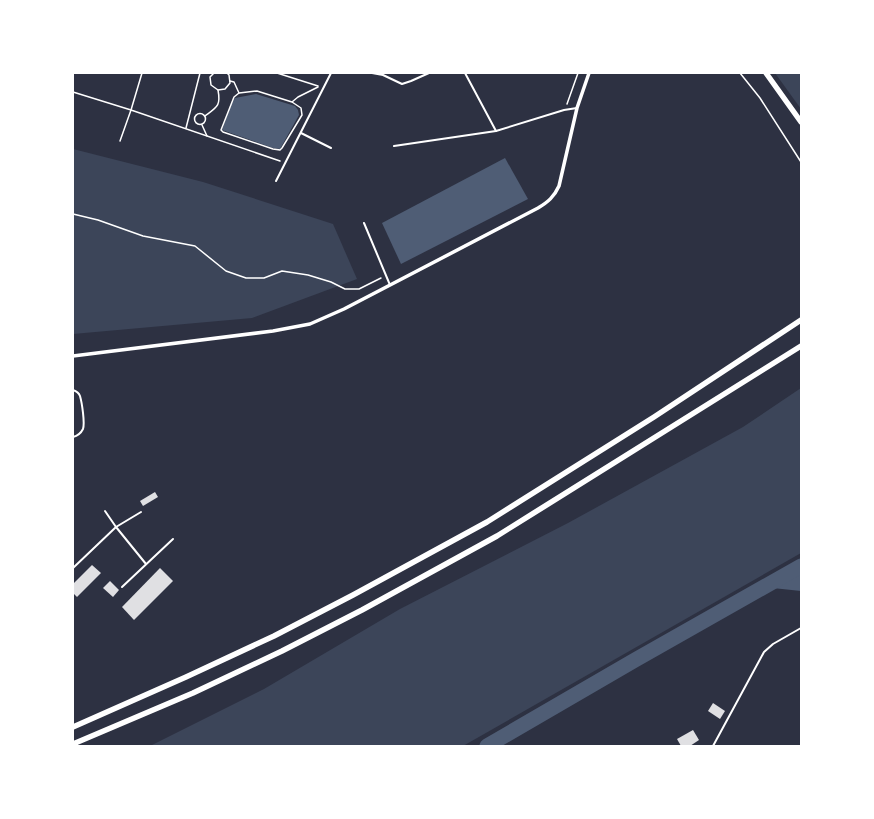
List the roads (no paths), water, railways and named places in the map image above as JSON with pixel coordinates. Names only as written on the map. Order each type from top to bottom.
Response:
[{"type":"main road","points":[[766,73],[801,122]]},
{"type":"main road","points":[[73,727],[274,636],[487,522],[654,417],[801,320]]},
{"type":"main road","points":[[75,743],[193,693],[282,652],[362,610],[497,536],[801,346]]},
{"type":"street","points":[[73,356],[273,331],[310,324],[344,309],[531,212],[549,202],[555,195],[559,186],[576,108],[588,73]]},
{"type":"lane","points":[[276,181],[331,73]]},
{"type":"lane","points":[[372,73],[383,75],[402,84],[429,73]]},
{"type":"lane","points":[[465,73],[496,131]]},
{"type":"lane","points":[[394,146],[496,131],[564,110],[576,108]]},
{"type":"lane","points":[[301,133],[331,148]]},
{"type":"lane","points":[[364,223],[390,285]]},
{"type":"lane","points":[[73,390],[80,395],[83,428],[81,432],[73,437]]},
{"type":"lane","points":[[105,511],[146,564]]},
{"type":"lane","points":[[73,568],[116,527],[141,512]]},
{"type":"lane","points":[[122,587],[173,539]]},
{"type":"lane","points":[[712,746],[764,652],[773,644],[801,628]]},
{"type":"waterway","points":[[487,746],[801,566]]}]
